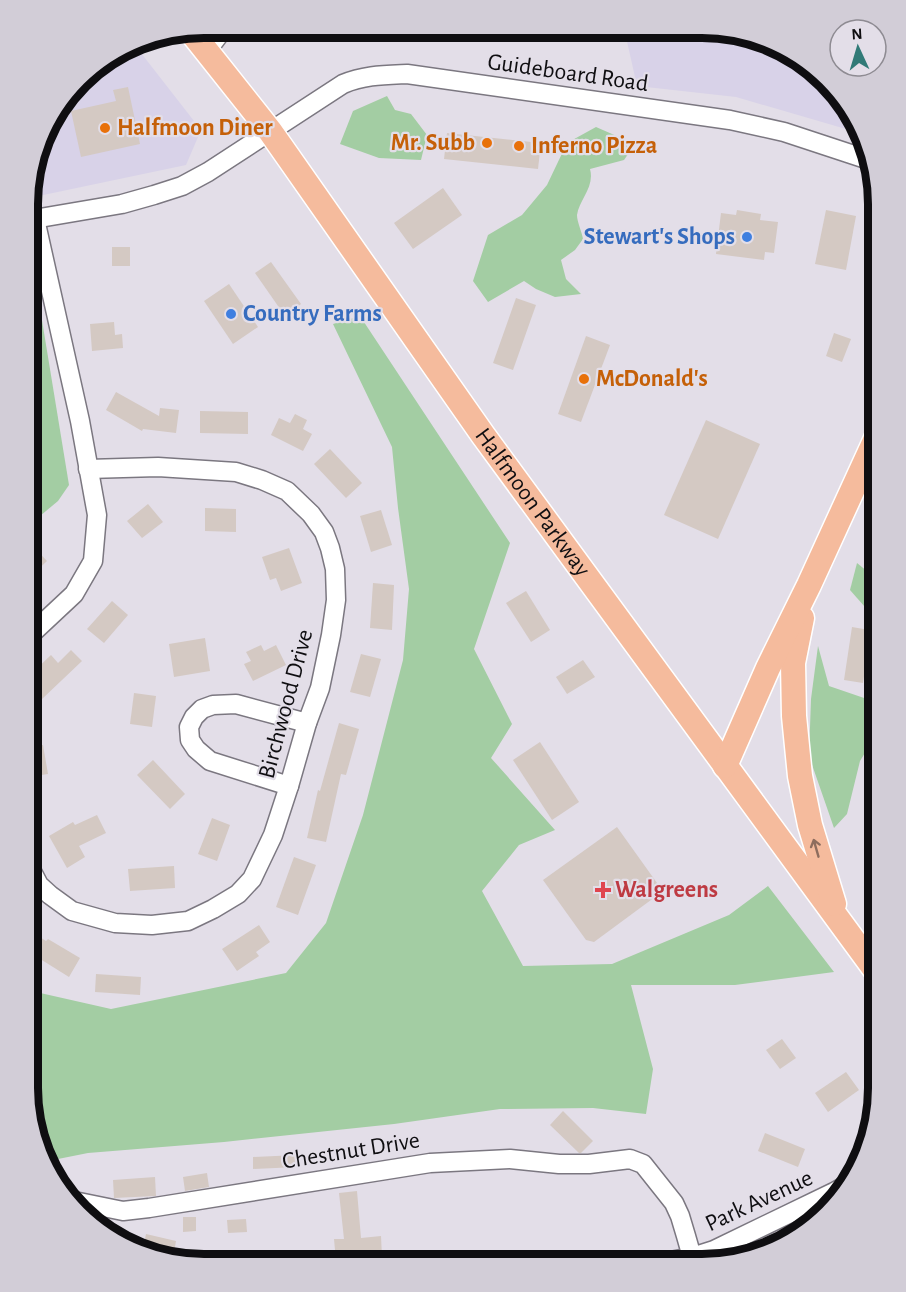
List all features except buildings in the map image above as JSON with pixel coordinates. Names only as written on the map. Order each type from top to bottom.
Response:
[{"type":"main road","name":"Halfmoon Parkway","points":[[196,38],[270,131],[483,435],[868,960]]},
{"type":"main road","points":[[725,766],[768,668],[868,456]]},
{"type":"main road","points":[[809,585],[793,663],[794,716],[800,776],[810,825],[841,923]]},
{"type":"street","points":[[206,51],[216,38]]},
{"type":"street","name":"Guideboard Road","points":[[38,218],[122,204],[182,186],[208,172],[343,84],[357,78],[377,75],[407,74],[730,120],[784,132],[862,158]]},
{"type":"street","points":[[38,244],[80,421],[97,514],[93,561],[74,594],[38,628]]},
{"type":"street","name":"Birchwood Drive","points":[[38,883],[72,911],[115,923],[152,925],[188,921],[238,894],[252,879],[273,835],[320,688],[332,634],[336,600],[335,569],[330,548],[324,532],[311,514],[287,491],[236,472],[158,467],[88,469]]},
{"type":"street","points":[[289,786],[210,761],[196,749],[190,740],[189,727],[194,717],[202,709],[213,705],[236,704],[307,723]]},
{"type":"street","name":"Chestnut Drive","points":[[84,1203],[123,1210],[140,1209],[430,1162],[510,1159],[559,1164],[589,1164],[630,1159],[643,1164],[674,1203],[690,1254]]},
{"type":"street","name":"Park Avenue","points":[[706,1254],[830,1194]]},
{"type":"shaded area","points":[[626,38],[702,38],[745,43],[785,60],[820,86],[840,111],[851,131],[736,97],[637,86]]},
{"type":"shaded area","points":[[139,51],[201,130],[186,165],[38,196],[46,150],[66,111],[94,79],[111,66]]},
{"type":"green space","points":[[387,96],[395,110],[411,114],[427,135],[421,160],[379,158],[340,144],[353,111]]},
{"type":"green space","points":[[596,127],[635,144],[624,160],[590,169],[589,188],[577,215],[583,239],[575,250],[561,260],[566,279],[581,294],[555,297],[524,281],[488,302],[473,281],[488,235],[522,215],[547,185],[567,143]]},
{"type":"green space","points":[[38,296],[69,485],[58,501],[38,518]]},
{"type":"green space","points":[[360,316],[510,543],[474,649],[512,724],[491,758],[555,830],[519,845],[482,891],[523,966],[612,964],[729,915],[768,886],[834,972],[735,985],[631,985],[653,1069],[646,1114],[593,1108],[500,1109],[394,1124],[224,1142],[88,1153],[54,1160],[46,1142],[39,1110],[38,992],[111,1009],[286,973],[326,923],[363,815],[403,660],[409,589],[392,447],[333,324]]},
{"type":"green space","points":[[857,563],[868,572],[868,610],[850,590]]},
{"type":"green space","points":[[818,646],[829,686],[867,699],[868,696],[868,748],[860,761],[847,814],[834,828],[809,756],[811,699]]},
{"type":"place","name":"Halfmoon Diner","points":[[105,128]]},
{"type":"place","name":"Mr. Subb","points":[[487,143]]},
{"type":"place","name":"Inferno Pizza","points":[[519,146]]},
{"type":"place","name":"Stewart's Shops","points":[[747,237]]},
{"type":"place","name":"Country Farms","points":[[231,314]]},
{"type":"place","name":"McDonald's","points":[[584,379]]},
{"type":"place","name":"Walgreens","points":[[603,890]]}]
